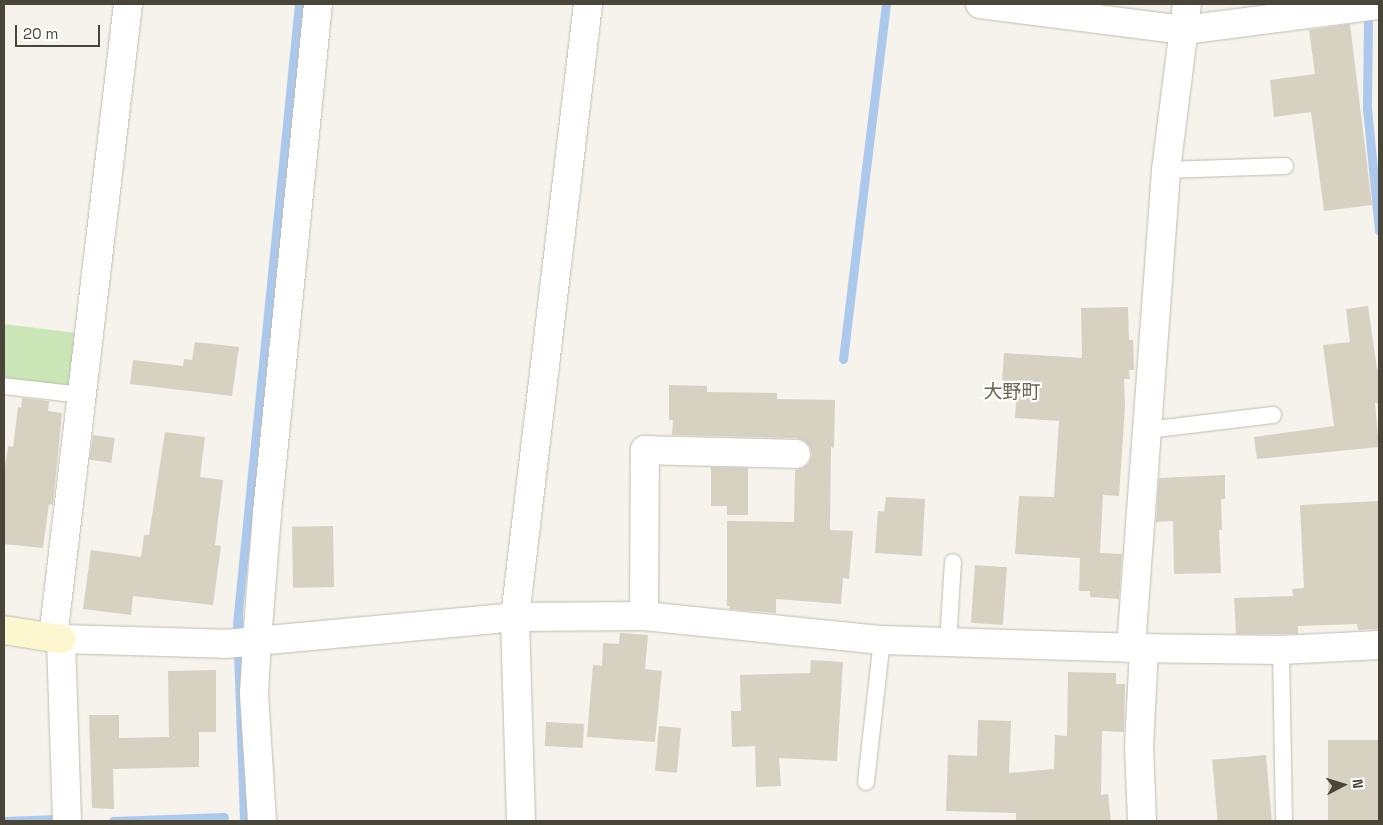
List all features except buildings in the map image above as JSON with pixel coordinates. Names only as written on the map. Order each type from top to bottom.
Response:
[{"type":"street","points":[[67,821],[57,639],[82,395],[128,4]]},
{"type":"street","points":[[262,821],[254,693],[246,642],[266,513],[318,4]]},
{"type":"street","points":[[521,821],[516,617],[588,4]]},
{"type":"street","points":[[980,4],[1185,17],[1379,5]]},
{"type":"street","points":[[1142,821],[1138,648],[1147,430],[1166,170],[1185,17]]},
{"type":"street","points":[[644,616],[645,450],[796,454]]},
{"type":"street","points":[[4,630],[57,639],[246,642],[516,617],[644,616],[882,640],[948,643],[1281,650],[1379,645]]},
{"type":"lane","points":[[1166,170],[1285,166]]},
{"type":"lane","points":[[4,386],[82,395]]},
{"type":"lane","points":[[1147,430],[1273,415]]},
{"type":"lane","points":[[948,643],[953,562]]},
{"type":"lane","points":[[866,782],[882,640]]},
{"type":"lane","points":[[1281,650],[1284,821]]},
{"type":"green space","points":[[4,324],[78,333],[71,390],[4,381]]},
{"type":"water","points":[[295,4],[305,4],[243,612],[249,821],[240,821],[233,624]]},
{"type":"waterway","points":[[843,359],[886,4]]},
{"type":"waterway","points":[[1368,22],[1367,108],[1379,230]]},
{"type":"waterway","points":[[113,821],[224,817]]},
{"type":"waterway","points":[[4,821],[58,819]]},
{"type":"district","name":"大野町","points":[[1012,392]]}]
